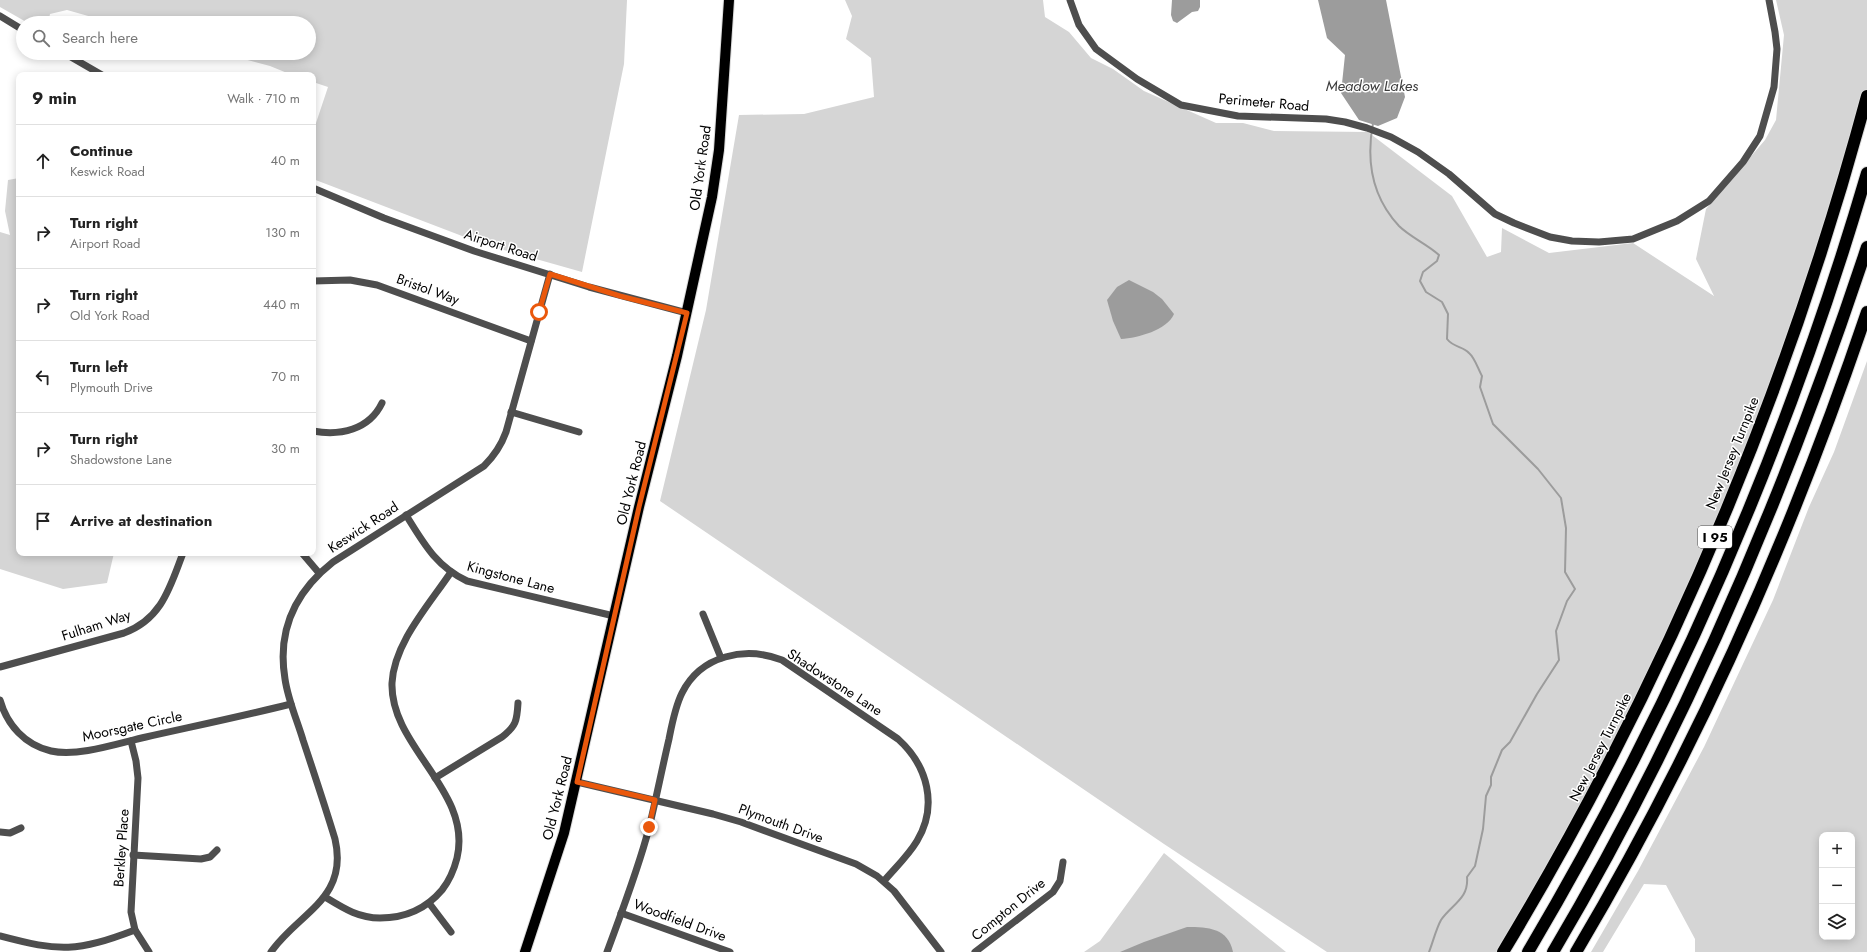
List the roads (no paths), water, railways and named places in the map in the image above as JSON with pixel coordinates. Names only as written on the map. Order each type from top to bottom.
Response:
[{"type":"highway","name":"New Jersey Turnpike","points":[[1503,952],[1562,851],[1609,763],[1663,654],[1715,536],[1749,454],[1794,333],[1826,238],[1867,96]]},
{"type":"highway","name":"I 95","points":[[1528,952],[1591,842],[1638,753],[1721,577],[1762,477],[1798,383],[1831,289],[1867,173]]},
{"type":"highway","points":[[1553,952],[1636,803],[1681,713],[1727,615],[1764,530],[1804,428],[1836,341],[1867,246]]},
{"type":"highway","points":[[1576,952],[1661,799],[1706,709],[1748,618],[1788,526],[1825,432],[1867,312]]},
{"type":"main road","name":"Old York Road","points":[[525,952],[564,833],[577,782],[614,616],[687,313],[715,180],[719,150],[729,0]]},
{"type":"street","name":"Perimeter Road","points":[[1070,0],[1079,25],[1096,49],[1137,79],[1181,104],[1238,116],[1326,119],[1359,125],[1377,131],[1418,152],[1449,174],[1495,214],[1528,230],[1550,237],[1572,241],[1599,242],[1633,238],[1677,221],[1709,201],[1743,162],[1760,136],[1769,107],[1776,68],[1775,32],[1769,0]]},
{"type":"street","points":[[0,16],[16,26]]},
{"type":"street","points":[[76,60],[97,72]]},
{"type":"street","name":"Airport Road","points":[[316,189],[428,235],[620,296],[687,313]]},
{"type":"street","name":"Keswick Road","points":[[271,952],[325,897],[334,876],[337,862],[337,847],[291,704],[284,673],[285,638],[295,606],[308,585],[319,573],[406,515],[484,466],[493,457],[502,441],[550,274]]},
{"type":"street","name":"Bristol Way","points":[[316,281],[350,280],[377,285],[531,341]]},
{"type":"street","points":[[316,431],[335,433],[353,430],[371,418],[382,403]]},
{"type":"street","points":[[511,412],[579,432]]},
{"type":"street","name":"Kingstone Lane","points":[[406,515],[428,551],[451,572],[467,581],[614,616]]},
{"type":"street","name":"Fulham Way","points":[[0,667],[124,633],[141,625],[155,613],[162,604],[182,556]]},
{"type":"street","points":[[305,556],[319,573]]},
{"type":"street","points":[[325,897],[353,914],[373,918],[402,916],[429,903],[445,886],[450,877],[459,848],[459,832],[455,817],[435,778],[400,721],[396,709],[392,684],[395,663],[405,641],[451,572]]},
{"type":"street","points":[[703,614],[721,658]]},
{"type":"street","name":"Shadowstone Lane","points":[[607,952],[645,841],[680,697],[689,682],[700,671],[721,658],[754,653],[764,654],[782,660],[886,731],[908,748],[917,762],[926,784],[928,795],[926,819],[914,846],[884,882]]},
{"type":"street","name":"Moorsgate Circle","points":[[0,700],[5,714],[14,729],[23,738],[41,748],[58,752],[76,752],[291,704]]},
{"type":"street","points":[[435,778],[502,737],[510,730],[517,719],[518,704]]},
{"type":"street","name":"Berkley Place","points":[[131,740],[138,772],[130,906],[135,930],[150,952]]},
{"type":"street","name":"Plymouth Drive","points":[[577,782],[741,822],[856,864],[884,882],[901,899],[941,952]]},
{"type":"street","points":[[0,832],[10,833],[21,828]]},
{"type":"street","points":[[133,855],[202,859],[210,857],[217,850]]},
{"type":"street","name":"Compton Drive","points":[[975,952],[1053,892],[1060,880],[1063,862]]},
{"type":"street","points":[[429,903],[451,932]]},
{"type":"street","name":"Woodfield Drive","points":[[621,913],[730,952]]},
{"type":"street","points":[[0,936],[43,948],[74,949],[101,943],[135,930]]},
{"type":"water","points":[[1172,0],[1200,0],[1200,7],[1198,11],[1192,12],[1177,23],[1173,21],[1171,15]]},
{"type":"water","name":"Meadow Lakes","points":[[1318,0],[1386,0],[1405,97],[1397,118],[1378,126],[1359,120],[1341,93],[1345,55],[1327,38]]},
{"type":"water","points":[[1129,280],[1153,292],[1162,299],[1174,314],[1165,325],[1159,329],[1143,335],[1121,339],[1113,321],[1107,300],[1117,287]]},
{"type":"water","points":[[1187,927],[1216,930],[1227,938],[1233,952],[1120,952],[1144,942]]},
{"type":"waterway","points":[[1373,123],[1370,151],[1373,178],[1377,191],[1390,215],[1399,226],[1439,255],[1437,261],[1423,272],[1420,281],[1426,292],[1442,302],[1448,314],[1447,339],[1453,344],[1467,351],[1475,361],[1482,376],[1480,387],[1493,424],[1538,469],[1561,498],[1566,528],[1565,572],[1575,589],[1567,601],[1556,631],[1559,660],[1537,694],[1510,742],[1502,750],[1491,777],[1491,785],[1486,796],[1483,829],[1475,866],[1467,877],[1467,885],[1463,896],[1441,920],[1429,952]]}]
